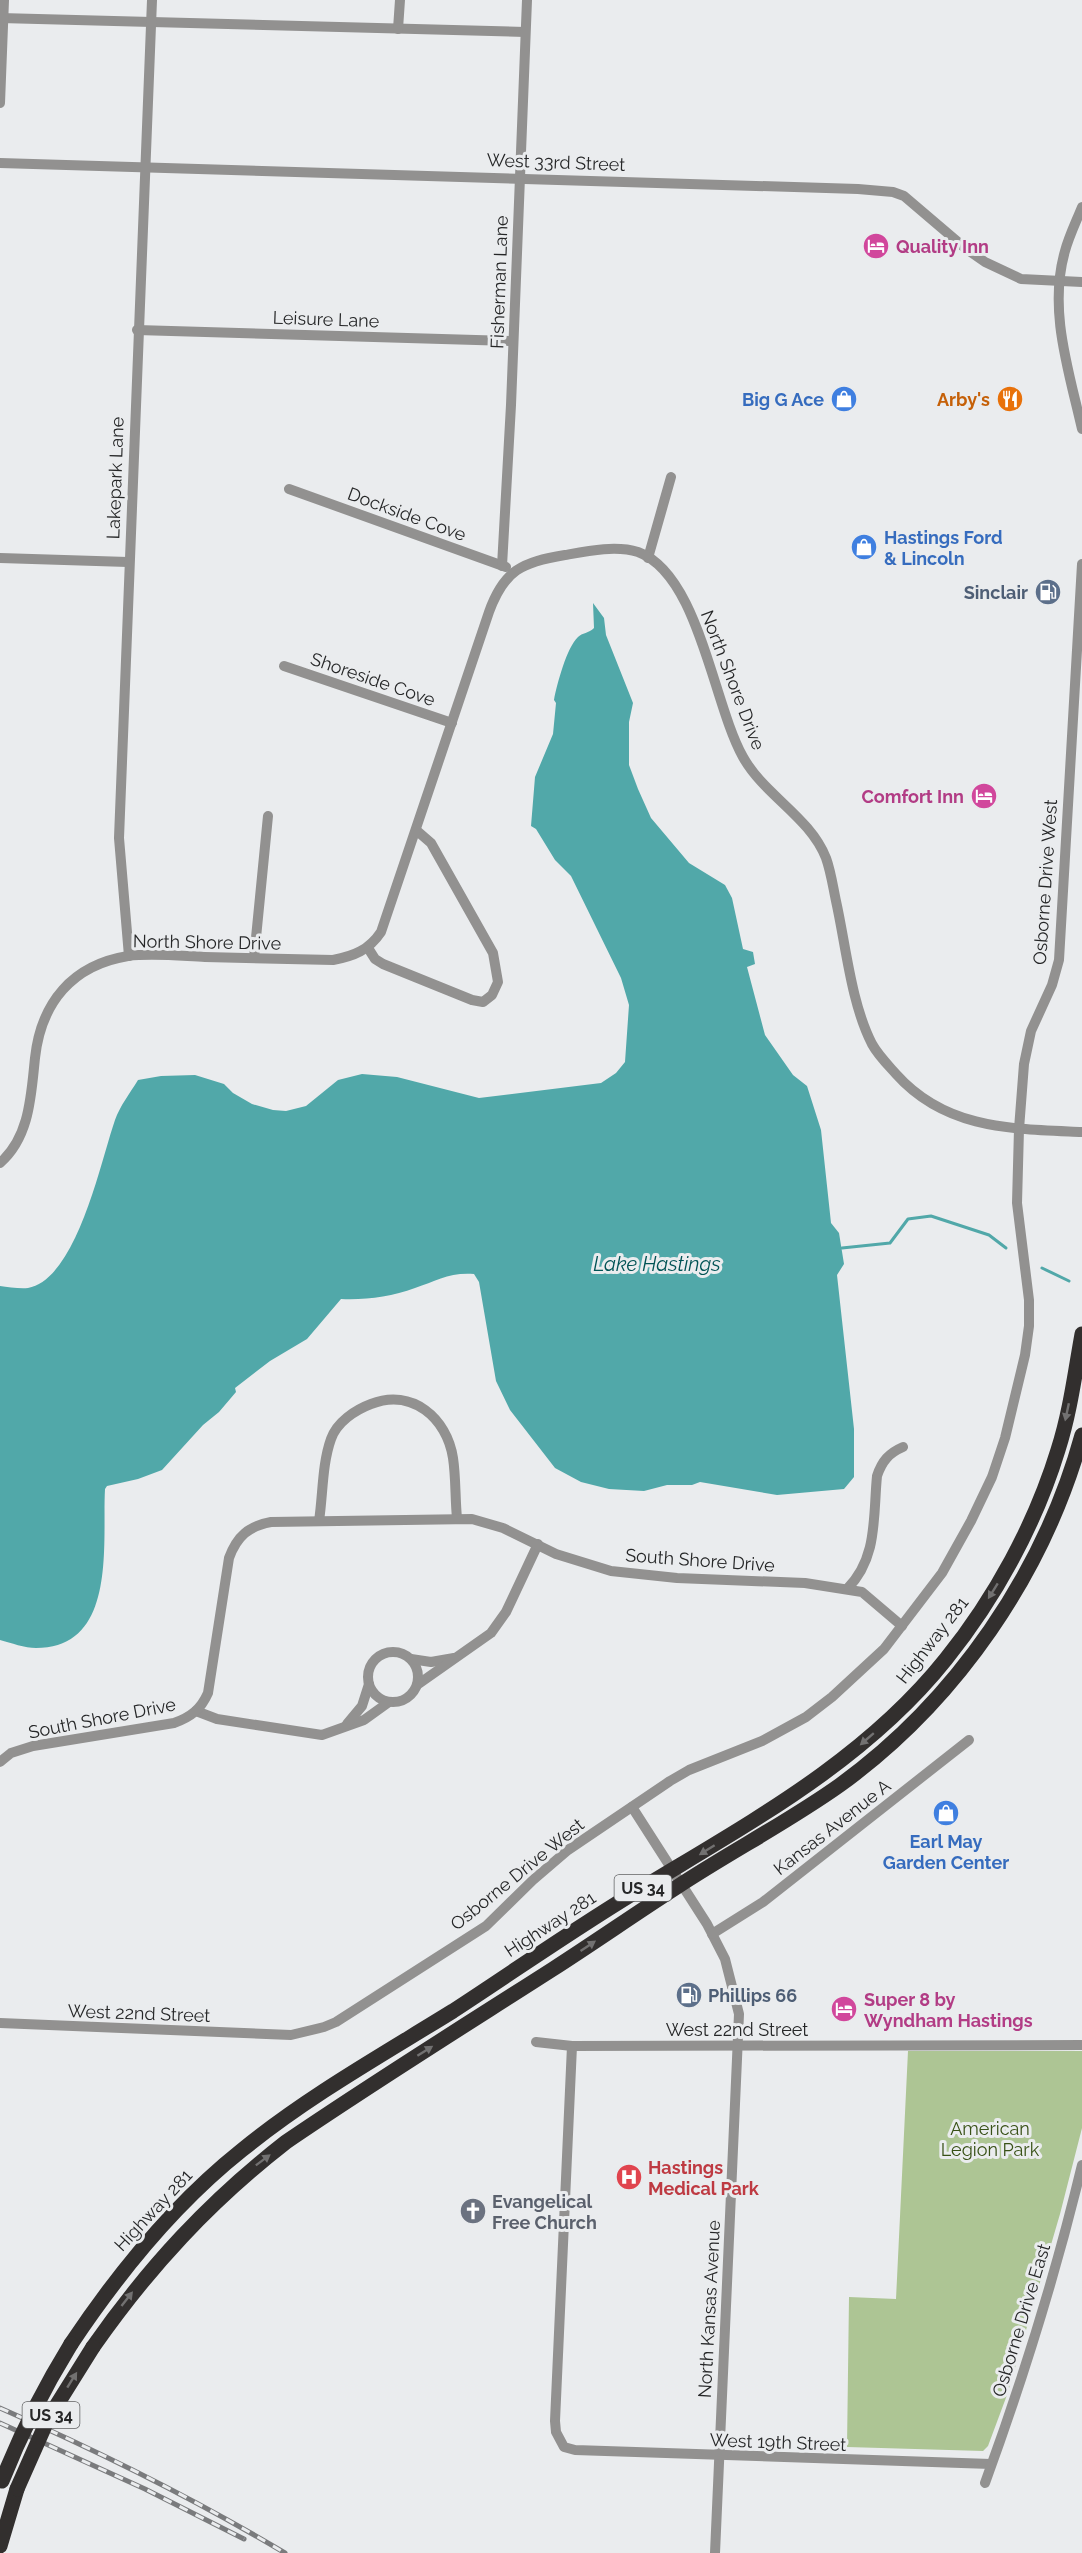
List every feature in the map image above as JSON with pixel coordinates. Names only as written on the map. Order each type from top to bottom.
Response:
[{"type":"highway","name":"Highway 281","points":[[1,2484],[19,2438],[45,2388],[71,2344],[112,2284],[182,2203],[243,2149],[319,2096],[671,1871],[754,1821],[864,1743],[900,1708],[945,1660],[1005,1573],[1043,1494],[1059,1448],[1082,1334]]},
{"type":"highway","name":"US 34","points":[[0,2546],[17,2489],[48,2419],[121,2307],[190,2226],[243,2175],[342,2104],[680,1885],[838,1786],[903,1733],[936,1699],[984,1640],[1026,1572],[1049,1526],[1082,1435]]},
{"type":"street","points":[[0,103],[4,0]]},
{"type":"street","name":"Lakepark Lane","points":[[129,956],[119,837],[137,330],[152,0]]},
{"type":"street","points":[[398,29],[400,0]]},
{"type":"street","name":"Fisherman Lane","points":[[502,566],[527,0]]},
{"type":"street","points":[[2,18],[525,32]]},
{"type":"street","name":"West 33rd Street","points":[[0,163],[520,177],[893,192],[915,203],[965,248],[986,262],[1021,279],[1082,282]]},
{"type":"street","points":[[1082,207],[1065,251],[1059,282],[1063,343],[1070,384],[1082,429]]},
{"type":"street","name":"Leisure Lane","points":[[137,330],[513,341]]},
{"type":"street","points":[[648,558],[671,477]]},
{"type":"street","name":"Dockside Cove","points":[[289,489],[515,570]]},
{"type":"street","name":"North Shore Drive","points":[[0,1163],[18,1143],[24,1128],[40,1028],[54,1000],[65,986],[91,968],[129,956],[333,960],[347,958],[368,948],[381,932],[495,595],[503,582],[515,570],[531,562],[550,557],[610,550],[631,551],[648,558],[667,573],[680,592],[743,758],[753,772],[820,844],[830,871],[858,1006],[873,1046],[911,1089],[942,1111],[977,1122],[1019,1129],[1082,1132]]},
{"type":"street","points":[[0,558],[129,562]]},
{"type":"street","name":"Osborne Drive West","points":[[271,2034],[291,2035],[324,2027],[359,2008],[486,1926],[568,1850],[689,1770],[762,1741],[806,1717],[855,1677],[884,1649],[942,1573],[971,1521],[992,1478],[1005,1438],[1018,1390],[1029,1326],[1027,1279],[1017,1203],[1019,1129],[1031,1030],[1052,985],[1059,960],[1082,564]]},
{"type":"street","name":"Shoreside Cove","points":[[284,666],[452,723]]},
{"type":"street","points":[[254,958],[268,816]]},
{"type":"street","points":[[368,948],[375,959],[383,964],[472,1000],[483,1002],[492,995],[498,982],[492,952],[475,919],[431,843],[416,830]]},
{"type":"street","points":[[320,1521],[331,1438],[348,1416],[362,1407],[388,1399],[405,1399],[418,1404],[440,1425],[449,1442],[453,1458],[457,1518]]},
{"type":"street","points":[[847,1589],[856,1580],[869,1555],[877,1476],[881,1465],[893,1452],[903,1447]]},
{"type":"street","name":"South Shore Drive","points":[[0,1762],[10,1753],[33,1746],[174,1724],[188,1718],[196,1711],[208,1693],[229,1558],[239,1538],[248,1529],[261,1524],[457,1518],[490,1523],[556,1554],[611,1571],[677,1578],[805,1583],[862,1592],[902,1626]]},
{"type":"street","points":[[196,1711],[217,1719],[322,1735],[364,1720],[389,1702],[405,1699],[417,1685],[491,1633],[501,1622],[538,1544]]},
{"type":"street","points":[[345,1727],[362,1706],[369,1684],[369,1669],[381,1655],[397,1652],[411,1659],[431,1662],[454,1658]]},
{"type":"street","points":[[411,1659],[418,1673],[417,1685]]},
{"type":"street","points":[[369,1684],[375,1695],[389,1702]]},
{"type":"street","name":"Kansas Avenue A","points":[[712,1934],[763,1902],[969,1740]]},
{"type":"street","name":"North Kansas Avenue","points":[[632,1808],[712,1934],[725,1959],[739,2014],[715,2553]]},
{"type":"street","name":"West 22nd Street","points":[[3,2023],[271,2034]]},
{"type":"street","name":"West 22nd Street","points":[[536,2043],[572,2046],[1082,2044]]},
{"type":"street","name":"West 19th Street","points":[[572,2046],[555,2421],[556,2432],[564,2446],[574,2450],[992,2464]]},
{"type":"street","name":"Osborne Drive East","points":[[985,2483],[1045,2304],[1082,2165]]},
{"type":"green space","name":"American Legion Park","points":[[908,2051],[1082,2051],[1082,2128],[1060,2214],[1007,2395],[988,2446],[983,2451],[847,2447],[849,2297],[896,2299]]},
{"type":"water","name":"Lake Hastings","points":[[593,603],[604,618],[606,635],[633,703],[629,722],[629,765],[638,789],[651,818],[689,863],[725,885],[732,898],[743,949],[753,952],[755,964],[747,967],[765,1035],[793,1075],[807,1086],[821,1130],[831,1223],[839,1233],[844,1264],[837,1275],[854,1429],[854,1477],[844,1489],[777,1495],[700,1482],[692,1485],[667,1485],[644,1491],[609,1489],[581,1482],[555,1468],[510,1410],[496,1381],[479,1282],[474,1274],[450,1276],[388,1296],[341,1299],[307,1339],[270,1361],[235,1388],[236,1392],[219,1412],[203,1425],[162,1470],[138,1479],[107,1486],[100,1588],[93,1612],[81,1631],[62,1643],[36,1648],[0,1640],[0,1286],[28,1288],[45,1280],[60,1264],[85,1216],[117,1115],[138,1080],[161,1076],[195,1075],[224,1084],[233,1093],[252,1104],[286,1111],[306,1106],[338,1080],[362,1074],[397,1077],[479,1098],[601,1083],[616,1073],[625,1062],[629,1005],[621,978],[571,876],[555,860],[536,829],[531,826],[535,777],[553,734],[557,685],[566,657],[574,642],[594,628]]},
{"type":"waterway","points":[[842,1248],[890,1243],[908,1219],[931,1216],[989,1235],[1006,1248]]},
{"type":"waterway","points":[[1042,1268],[1069,1281]]},
{"type":"railway","points":[[0,2408],[145,2476],[285,2553]]},
{"type":"railway","points":[[0,2423],[145,2489],[244,2539]]},
{"type":"place","name":"Quality Inn","points":[[876,246]]},
{"type":"place","name":"Big G Ace","points":[[844,399]]},
{"type":"place","name":"Arby's","points":[[1010,399]]},
{"type":"place","name":"Hastings Ford & Lincoln","points":[[864,547]]},
{"type":"place","name":"Sinclair","points":[[1048,592]]},
{"type":"place","name":"Comfort Inn","points":[[984,796]]},
{"type":"place","name":"Earl May Garden Center","points":[[946,1813]]},
{"type":"place","name":"Phillips 66","points":[[689,1995]]},
{"type":"place","name":"Super 8 by Wyndham Hastings","points":[[844,2009]]},
{"type":"place","name":"Hastings Medical Park","points":[[629,2177]]},
{"type":"place","name":"Evangelical Free Church","points":[[473,2211]]}]
